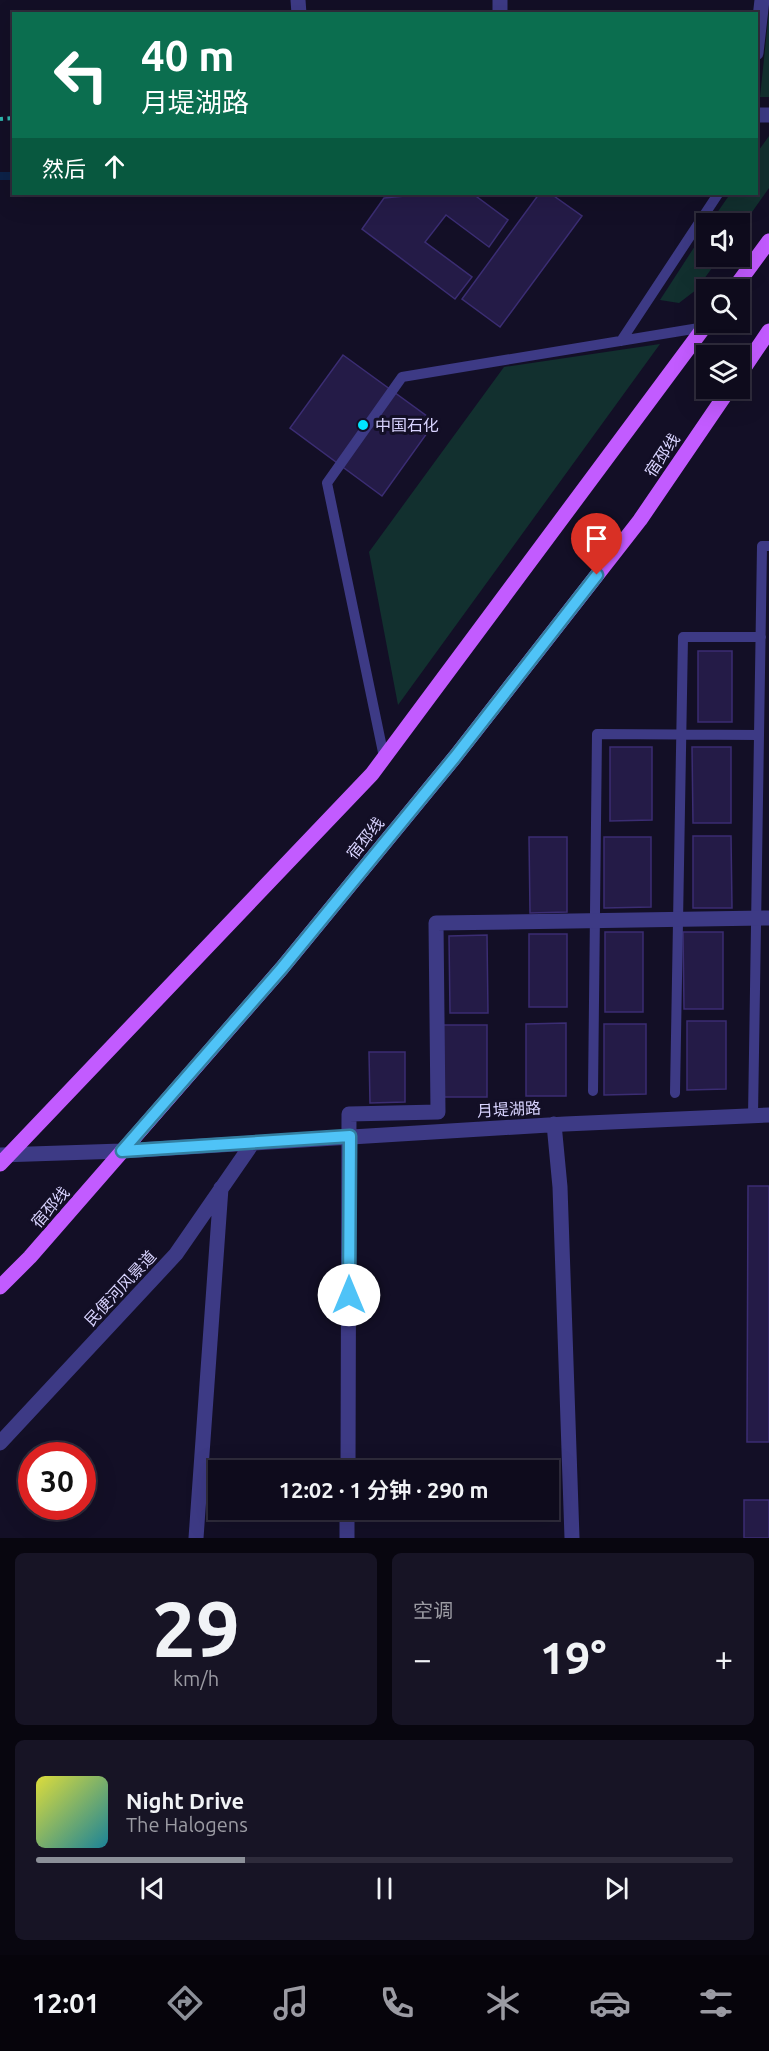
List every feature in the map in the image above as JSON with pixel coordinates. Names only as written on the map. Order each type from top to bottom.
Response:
[{"type":"main road","points":[[741,279],[769,241]]},
{"type":"main road","points":[[750,359],[769,331]]},
{"type":"main road","points":[[3,1158],[372,774],[701,333]]},
{"type":"main road","name":"宿邳线","points":[[0,1287],[30,1257],[282,968],[455,757],[640,520],[722,399]]},
{"type":"street","points":[[758,35],[762,0]]},
{"type":"street","points":[[348,1460],[350,1114],[438,1112],[436,923],[763,918]]},
{"type":"street","name":"月堤湖路","points":[[3,1158],[554,1124],[761,1116]]},
{"type":"street","points":[[554,1124],[560,1187],[572,1538]]},
{"type":"street","name":"民便河风景道","points":[[0,1443],[176,1254],[252,1144]]},
{"type":"street","points":[[196,1538],[221,1188]]},
{"type":"street","points":[[347,1520],[347,1538]]},
{"type":"lane","points":[[621,341],[717,195]]},
{"type":"lane","points":[[384,757],[327,483],[402,377],[696,327]]},
{"type":"lane","points":[[761,1116],[763,918],[759,735],[762,546],[769,546]]},
{"type":"lane","points":[[675,1093],[683,637],[761,637]]},
{"type":"lane","points":[[593,1090],[597,734],[759,735]]},
{"type":"green space","points":[[769,11],[769,97],[760,97]]},
{"type":"green space","points":[[769,136],[769,188],[750,215],[750,213],[717,213],[729,195],[758,195],[758,151]]},
{"type":"green space","points":[[696,244],[696,267],[713,267],[704,279],[696,279],[696,290],[679,303],[660,300]]},
{"type":"green space","points":[[660,344],[398,705],[369,552],[504,367]]},
{"type":"building","points":[[416,195],[474,195],[508,220],[489,247],[446,215],[425,242],[472,277],[455,299],[362,229],[384,198]]},
{"type":"building","points":[[538,195],[552,195],[582,216],[500,327],[462,299]]},
{"type":"building","name":"中国石化","points":[[343,355],[435,422],[382,496],[290,428]]},
{"type":"building","points":[[698,651],[732,651],[732,722],[698,722]]},
{"type":"building","points":[[610,747],[652,747],[652,820],[610,821]]},
{"type":"building","points":[[692,747],[731,747],[731,823],[693,823]]},
{"type":"building","points":[[693,836],[731,836],[732,908],[693,908]]},
{"type":"building","points":[[529,837],[567,837],[567,912],[530,913]]},
{"type":"building","points":[[604,837],[651,837],[651,907],[604,908]]},
{"type":"building","points":[[605,932],[643,932],[643,1012],[605,1012]]},
{"type":"building","points":[[683,932],[723,932],[723,1009],[684,1009]]},
{"type":"building","points":[[529,934],[567,934],[567,1007],[529,1007]]},
{"type":"building","points":[[487,935],[488,1013],[450,1013],[449,936]]},
{"type":"building","points":[[687,1021],[726,1021],[726,1089],[687,1090]]},
{"type":"building","points":[[566,1023],[566,1096],[526,1096],[526,1024]]},
{"type":"building","points":[[604,1024],[646,1024],[646,1094],[604,1095]]},
{"type":"building","points":[[443,1025],[487,1025],[487,1097],[444,1097]]},
{"type":"building","points":[[369,1052],[405,1052],[405,1102],[370,1103]]},
{"type":"building","points":[[748,1186],[769,1186],[769,1442],[747,1442]]},
{"type":"building","points":[[744,1500],[769,1500],[769,1538],[744,1538]]},
{"type":"waterway","points":[[0,176],[12,176]]},
{"type":"place","name":"中国石化","points":[[363,425]]},
{"type":"route","points":[[349,1295],[350,1136],[122,1151],[282,968],[455,757],[597,575]]}]
